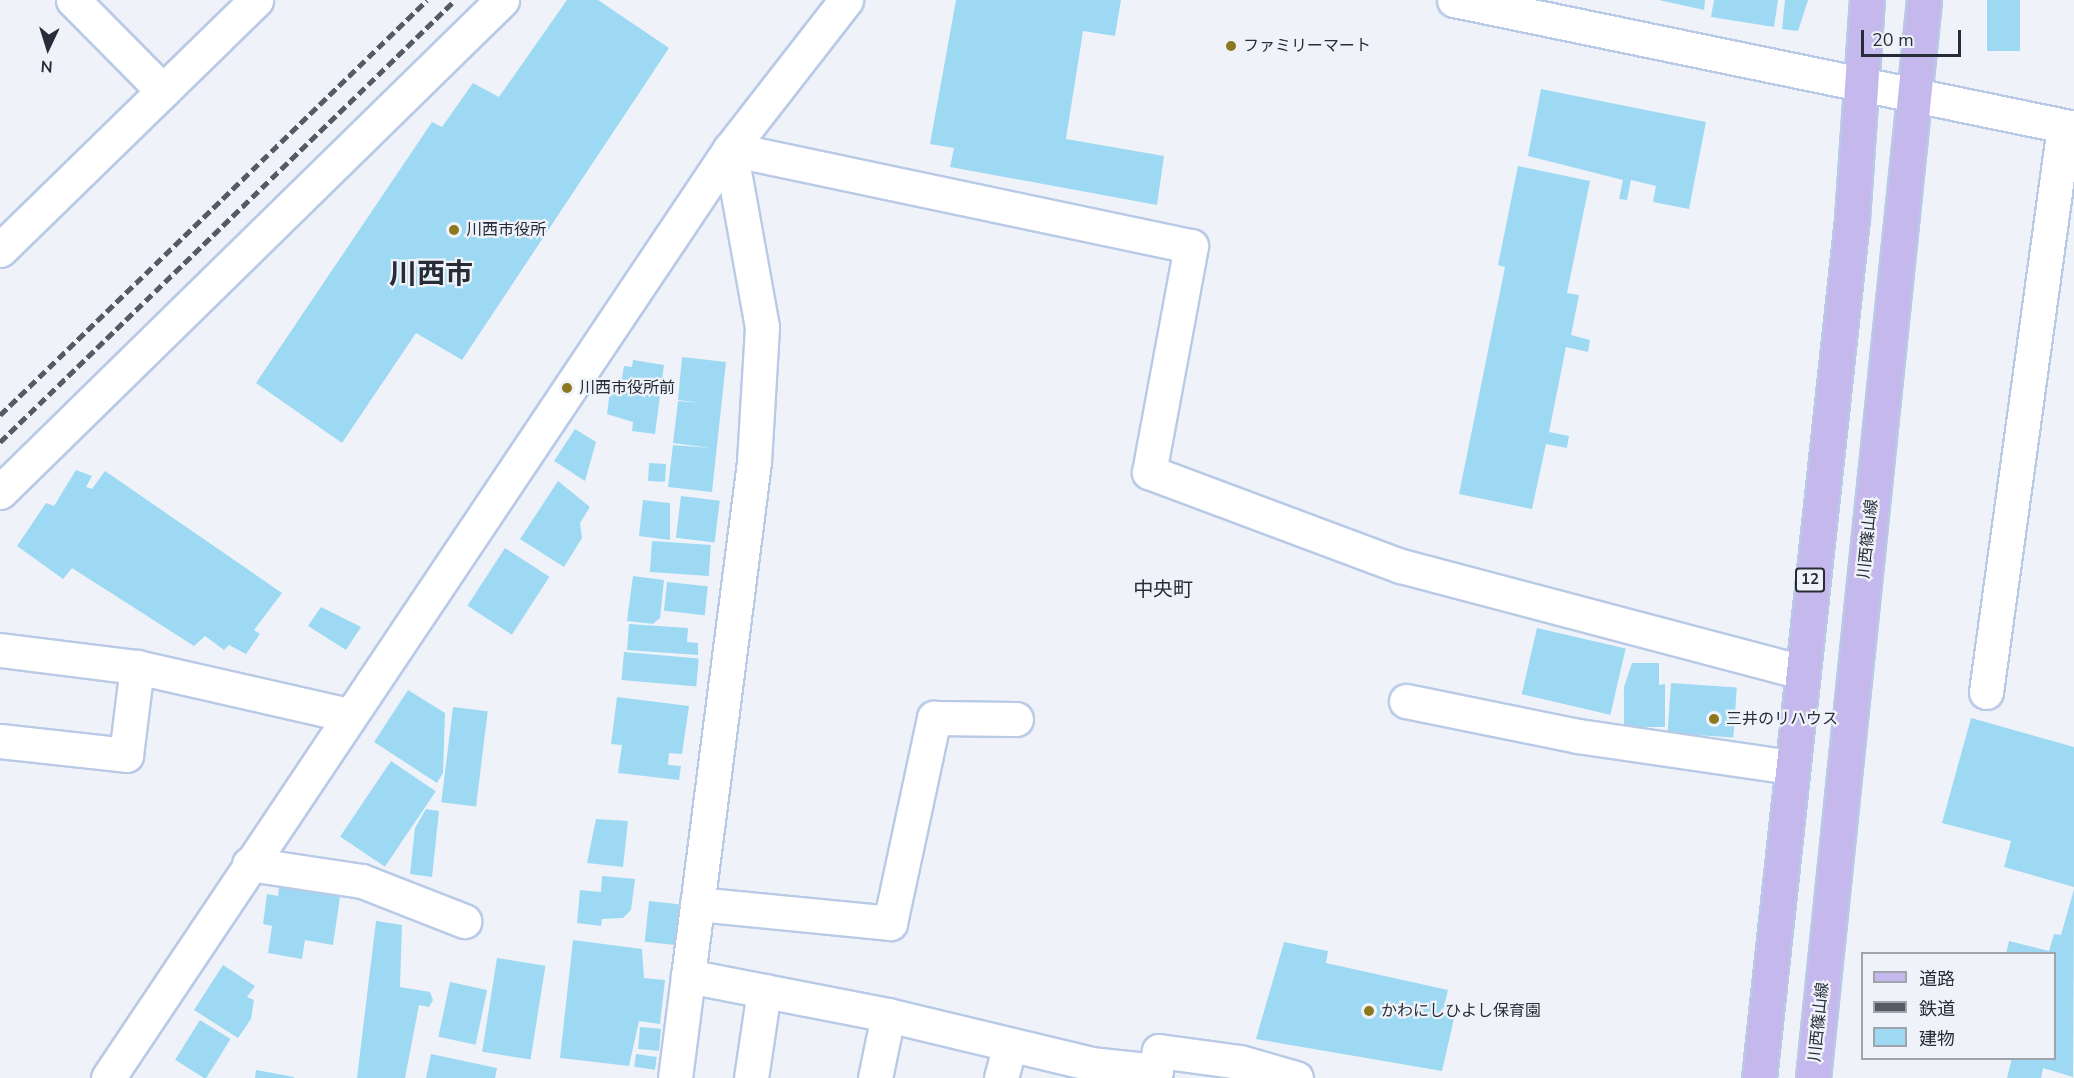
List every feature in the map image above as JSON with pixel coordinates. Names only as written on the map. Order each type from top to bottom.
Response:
[{"type":"main road","name":"12","points":[[1759,1078],[1799,671],[1852,219],[1867,0]]},
{"type":"main road","name":"川西篠山線","points":[[1813,1078],[1924,0]]},
{"type":"street","points":[[73,0],[163,91]]},
{"type":"street","points":[[0,250],[256,0]]},
{"type":"street","points":[[0,492],[502,0]]},
{"type":"street","points":[[108,1078],[348,715],[730,149],[846,0]]},
{"type":"street","points":[[1454,0],[1861,81],[2069,127],[1986,692]]},
{"type":"street","points":[[730,149],[1191,246],[1149,472],[1401,566],[1799,671]]},
{"type":"street","points":[[675,1078],[754,462],[762,327],[730,149]]},
{"type":"street","points":[[0,650],[137,667],[348,715]]},
{"type":"street","points":[[0,741],[126,755],[137,667]]},
{"type":"street","points":[[1406,700],[1578,736],[1790,767]]},
{"type":"street","points":[[697,904],[890,923],[934,718],[1016,719]]},
{"type":"street","points":[[249,864],[362,881],[464,921]]},
{"type":"street","points":[[688,976],[888,1015],[1092,1064],[1156,1074],[1159,1051],[1240,1062],[1296,1078]]},
{"type":"street","points":[[751,1078],[764,991]]},
{"type":"street","points":[[875,1078],[888,1015]]},
{"type":"street","points":[[1001,1078],[1010,1045]]},
{"type":"building","name":"川西市役所","points":[[567,0],[598,0],[669,48],[462,360],[416,333],[342,443],[256,383],[432,122],[442,127],[473,83],[499,97]]},
{"type":"building","points":[[956,0],[1121,0],[1115,36],[1083,31],[1066,139],[1164,156],[1157,205],[950,167],[954,148],[930,144]]},
{"type":"building","points":[[1659,0],[1705,0],[1704,10]]},
{"type":"building","points":[[1714,0],[1778,0],[1774,27],[1711,17]]},
{"type":"building","points":[[1785,0],[1808,0],[1798,31],[1782,29]]},
{"type":"building","points":[[1987,0],[2020,0],[2020,51],[1987,51]]},
{"type":"building","points":[[1541,89],[1706,122],[1689,209],[1653,202],[1656,186],[1631,180],[1627,200],[1619,199],[1623,180],[1528,156]]},
{"type":"building","points":[[1518,166],[1590,181],[1567,293],[1579,295],[1571,335],[1590,340],[1588,352],[1566,347],[1549,432],[1569,436],[1567,448],[1546,444],[1532,509],[1459,494],[1505,267],[1498,265]]},
{"type":"building","points":[[682,357],[726,362],[712,492],[668,487],[673,445],[711,448],[673,443],[678,401],[701,403],[678,400]]},
{"type":"building","points":[[633,360],[664,365],[655,434],[632,431],[633,422],[607,414],[611,383],[621,384],[624,366],[632,367]]},
{"type":"building","points":[[575,429],[596,442],[585,481],[554,461]]},
{"type":"building","points":[[649,463],[666,464],[665,482],[648,481]]},
{"type":"building","points":[[76,470],[92,476],[86,487],[92,489],[105,471],[282,593],[254,630],[260,634],[246,654],[229,645],[224,650],[205,636],[194,646],[72,568],[63,579],[17,546],[46,503],[54,506]]},
{"type":"building","points":[[558,481],[590,507],[580,523],[582,538],[564,567],[520,539]]},
{"type":"building","points":[[681,496],[720,501],[715,542],[676,538]]},
{"type":"building","points":[[643,500],[670,503],[670,540],[639,536]]},
{"type":"building","points":[[652,541],[711,545],[709,576],[650,572]]},
{"type":"building","points":[[505,548],[549,577],[512,635],[467,606]]},
{"type":"building","points":[[633,576],[664,580],[660,618],[653,624],[627,621]]},
{"type":"building","points":[[667,582],[708,586],[705,615],[664,611]]},
{"type":"building","points":[[321,607],[361,627],[346,650],[308,626]]},
{"type":"building","points":[[629,624],[688,628],[687,642],[698,643],[698,655],[627,650]]},
{"type":"building","points":[[1537,628],[1626,648],[1610,715],[1522,694]]},
{"type":"building","points":[[624,652],[699,659],[696,686],[622,680]]},
{"type":"building","points":[[1632,663],[1659,663],[1659,685],[1665,684],[1665,727],[1624,727],[1624,687]]},
{"type":"building","points":[[1671,683],[1737,688],[1733,737],[1668,733]]},
{"type":"building","points":[[408,690],[445,713],[443,773],[437,783],[374,742]]},
{"type":"building","points":[[617,697],[689,706],[682,754],[669,753],[668,765],[681,766],[679,780],[618,773],[622,745],[611,744]]},
{"type":"building","points":[[453,707],[488,711],[476,807],[441,802]]},
{"type":"building","points":[[1971,718],[2074,747],[2074,887],[2004,867],[2011,841],[1942,823]]},
{"type":"building","points":[[391,761],[436,791],[385,867],[340,836]]},
{"type":"building","points":[[426,809],[439,811],[432,877],[410,874],[415,828]]},
{"type":"building","points":[[596,819],[628,821],[623,867],[587,863]]},
{"type":"building","points":[[602,876],[635,879],[631,910],[623,918],[602,919],[601,926],[577,923],[580,890],[601,892]]},
{"type":"building","points":[[279,887],[340,897],[333,945],[305,940],[302,959],[268,953],[272,926],[263,924],[267,894],[278,896]]},
{"type":"building","points":[[2074,889],[2073,1077],[2043,1068],[2041,1078],[2007,1078],[2012,1060],[2056,1060],[2056,952],[2006,952],[2009,941],[2049,951],[2054,934],[2061,935]]},
{"type":"building","points":[[649,901],[679,904],[675,945],[645,942]]},
{"type":"building","points":[[376,921],[402,925],[400,987],[430,992],[433,1000],[429,1007],[419,1005],[405,1078],[357,1078]]},
{"type":"building","points":[[573,940],[642,949],[644,978],[665,980],[660,1024],[639,1021],[629,1066],[560,1058]]},
{"type":"building","points":[[1284,942],[1328,951],[1326,963],[1448,990],[1443,1011],[1455,1014],[1442,1071],[1256,1039]]},
{"type":"building","points":[[497,958],[545,966],[531,1059],[482,1052]]},
{"type":"building","points":[[223,965],[255,986],[247,997],[254,1000],[251,1019],[238,1038],[194,1010]]},
{"type":"building","points":[[450,982],[487,990],[476,1045],[438,1037]]},
{"type":"building","points":[[200,1020],[231,1039],[206,1078],[175,1060]]},
{"type":"building","points":[[640,1027],[661,1029],[659,1051],[638,1049]]},
{"type":"building","points":[[431,1054],[497,1068],[495,1078],[426,1078]]},
{"type":"building","points":[[636,1054],[657,1057],[655,1070],[634,1067]]},
{"type":"building","points":[[256,1070],[294,1077],[294,1078],[255,1078]]},
{"type":"railway","points":[[0,415],[427,0]]},
{"type":"railway","points":[[0,442],[455,0]]},
{"type":"place","name":"ファミリーマート","points":[[1231,46]]},
{"type":"place","name":"川西市役所","points":[[454,230]]},
{"type":"place","name":"川西市役所前","points":[[567,388]]},
{"type":"place","name":"三井のリハウス","points":[[1714,719]]},
{"type":"place","name":"かわにしひよし保育園","points":[[1369,1011]]},
{"type":"district","name":"川西市","points":[[431,274]]},
{"type":"district","name":"中央町","points":[[1163,589]]}]
